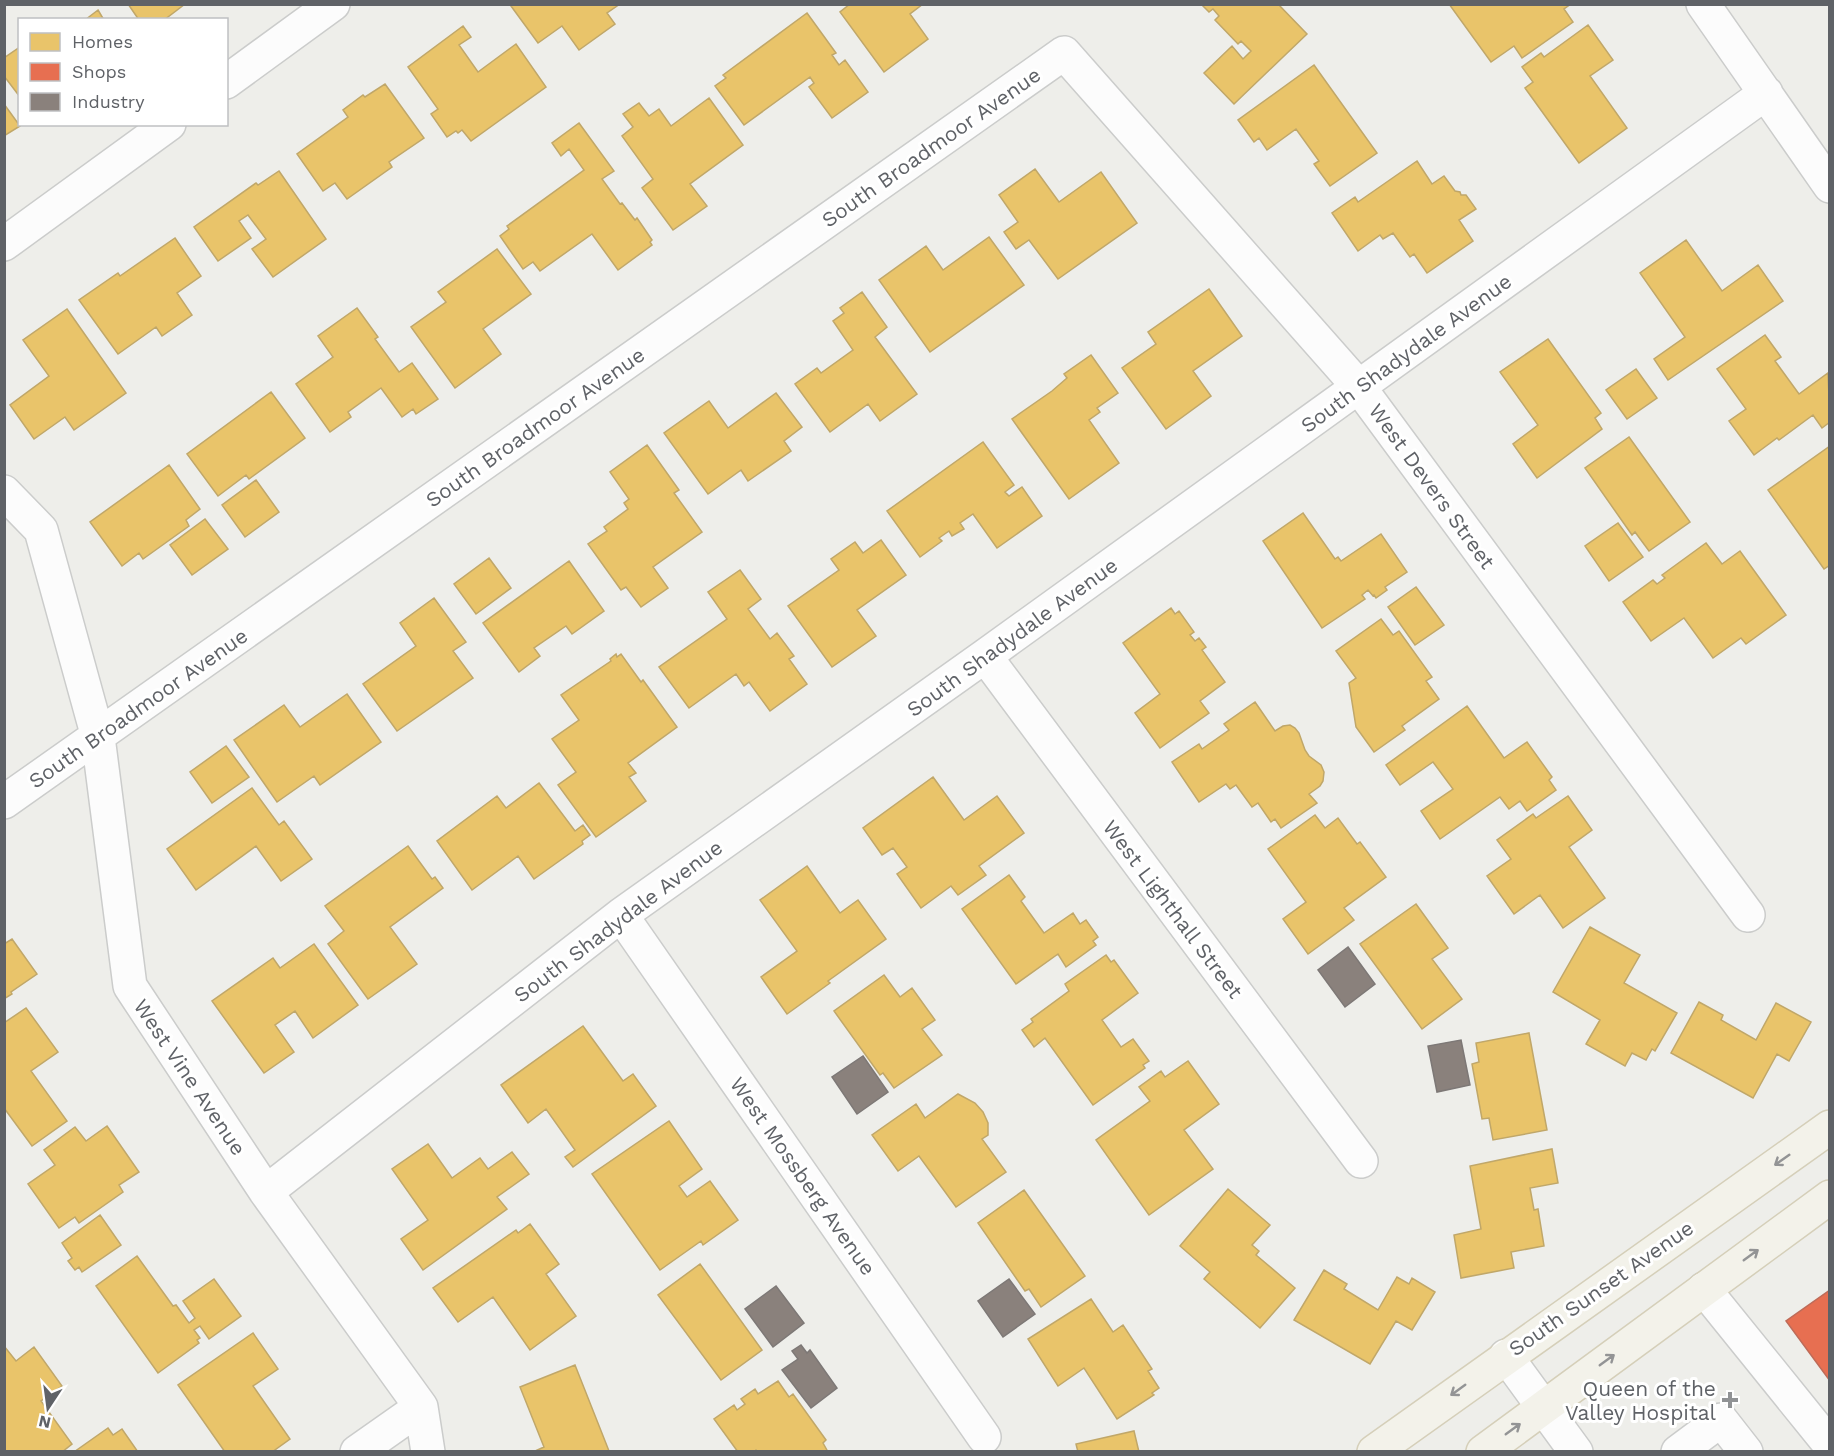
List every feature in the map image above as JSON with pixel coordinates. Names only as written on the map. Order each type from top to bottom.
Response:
[{"type":"main road","name":"South Sunset Avenue","points":[[1374,1452],[1830,1127]]},
{"type":"main road","points":[[1483,1452],[1830,1197]]},
{"type":"street","points":[[228,81],[333,4]]},
{"type":"street","points":[[1703,4],[1826,174]]},
{"type":"street","name":"West Devers Street","points":[[1064,53],[1359,387],[1748,915]]},
{"type":"street","name":"South Broadmoor Avenue","points":[[4,801],[1064,53]]},
{"type":"street","name":"South Shadydale Avenue","points":[[266,1192],[621,915],[985,656],[1766,93]]},
{"type":"street","points":[[4,244],[166,126]]},
{"type":"street","name":"West Vine Avenue","points":[[4,492],[40,530],[98,736],[130,986],[266,1192],[421,1407],[428,1452]]},
{"type":"street","name":"West Lighthall Street","points":[[985,656],[1361,1161]]},
{"type":"street","name":"West Mossberg Avenue","points":[[621,915],[984,1437]]},
{"type":"street","points":[[1704,1289],[1830,1445]]},
{"type":"street","points":[[1506,1356],[1576,1452]]},
{"type":"street","points":[[357,1452],[421,1407]]},
{"type":"street","points":[[1678,1452],[1721,1420],[1746,1452]]},
{"type":"building: Homes","points":[[128,4],[185,4],[167,18],[138,18]]},
{"type":"building: Homes","points":[[513,4],[620,4],[607,13],[615,24],[579,50],[562,26],[538,43],[511,6]]},
{"type":"building: Homes","points":[[850,4],[923,4],[910,14],[928,39],[884,72],[840,12]]},
{"type":"building: Homes","points":[[1201,4],[1278,4],[1307,34],[1234,104],[1204,73],[1232,46],[1243,59],[1251,51],[1241,41],[1238,44],[1215,20],[1219,16],[1213,9],[1209,12]]},
{"type":"building: Homes","points":[[1449,4],[1571,4],[1564,9],[1573,22],[1522,58],[1514,46],[1491,62]]},
{"type":"building: Homes","points":[[98,10],[103,18],[88,18]]},
{"type":"building: Homes","points":[[807,13],[836,53],[832,55],[839,65],[845,60],[868,92],[832,118],[809,87],[814,83],[810,77],[744,125],[715,86],[726,78],[723,75]]},
{"type":"building: Homes","points":[[1588,25],[1613,60],[1590,76],[1627,128],[1579,163],[1525,88],[1533,82],[1522,67],[1541,53],[1544,57]]},
{"type":"building: Homes","points":[[463,26],[471,37],[459,45],[478,72],[516,44],[546,87],[471,141],[462,130],[447,137],[431,114],[438,109],[408,67]]},
{"type":"building: Homes","points":[[18,48],[18,94],[4,76],[4,58]]},
{"type":"building: Homes","points":[[1314,65],[1377,153],[1330,186],[1314,164],[1319,161],[1296,129],[1267,150],[1259,138],[1254,142],[1238,120]]},
{"type":"building: Homes","points":[[385,84],[424,138],[389,162],[392,167],[347,199],[335,183],[323,191],[297,154],[348,117],[343,110],[363,95],[365,97]]},
{"type":"building: Homes","points":[[709,98],[743,145],[690,184],[707,206],[673,230],[642,188],[653,179],[622,136],[633,127],[623,114],[639,103],[649,116],[659,109],[671,126]]},
{"type":"building: Homes","points":[[4,104],[20,126],[4,136]]},
{"type":"building: Homes","points":[[579,123],[614,171],[602,179],[620,204],[622,203],[635,220],[637,218],[652,240],[650,242],[652,245],[618,270],[592,234],[540,271],[533,262],[523,269],[500,236],[509,229],[507,226],[584,170],[569,149],[561,156],[552,143]]},
{"type":"building: Homes","points":[[1417,161],[1432,184],[1444,176],[1455,191],[1466,195],[1476,209],[1459,220],[1473,241],[1427,273],[1414,254],[1410,257],[1393,233],[1383,239],[1380,235],[1358,251],[1332,213],[1355,197],[1358,202]]},
{"type":"building: Homes","points":[[1035,169],[1059,202],[1101,172],[1137,223],[1058,279],[1029,240],[1016,249],[1004,232],[1018,222],[999,195]]},
{"type":"building: Homes","points":[[279,171],[326,239],[273,277],[252,249],[266,239],[248,215],[239,221],[251,238],[218,261],[194,227],[256,183],[258,185]]},
{"type":"building: Homes","points":[[989,237],[1024,285],[930,352],[879,280],[926,246],[943,270]]},
{"type":"building: Homes","points":[[175,238],[201,276],[177,293],[192,315],[162,336],[156,327],[118,354],[79,300],[118,273],[120,276]]},
{"type":"building: Homes","points":[[1686,240],[1722,291],[1758,265],[1783,301],[1668,380],[1654,359],[1685,337],[1640,273]]},
{"type":"building: Homes","points":[[497,249],[531,294],[483,329],[501,354],[455,388],[411,327],[446,302],[438,292]]},
{"type":"building: Homes","points":[[1209,289],[1242,336],[1193,371],[1211,396],[1166,429],[1122,368],[1156,344],[1148,332]]},
{"type":"building: Homes","points":[[862,292],[887,327],[875,337],[917,394],[880,421],[868,404],[830,432],[795,384],[817,368],[821,373],[853,350],[833,321],[844,313],[840,308]]},
{"type":"building: Homes","points":[[357,308],[378,337],[375,339],[399,372],[412,363],[438,399],[416,414],[413,409],[402,417],[381,388],[348,412],[351,417],[330,432],[296,384],[333,357],[318,336]]},
{"type":"building: Homes","points":[[67,309],[126,393],[74,430],[65,417],[34,439],[10,405],[49,376],[23,340]]},
{"type":"building: Homes","points":[[1765,335],[1781,357],[1775,361],[1799,394],[1828,373],[1830,422],[1822,428],[1813,415],[1754,455],[1729,421],[1746,409],[1717,369]]},
{"type":"building: Homes","points":[[1548,339],[1601,413],[1595,418],[1602,429],[1537,478],[1513,444],[1538,425],[1500,372]]},
{"type":"building: Homes","points":[[1091,355],[1118,393],[1097,408],[1100,412],[1089,420],[1119,463],[1069,499],[1012,419],[1052,391],[1067,378],[1064,374]]},
{"type":"building: Homes","points":[[1636,369],[1657,398],[1627,419],[1606,390]]},
{"type":"building: Homes","points":[[271,392],[305,438],[249,479],[246,475],[218,496],[187,454]]},
{"type":"building: Homes","points":[[776,393],[802,427],[784,441],[791,451],[748,481],[741,470],[708,494],[664,433],[709,401],[728,428]]},
{"type":"building: Homes","points":[[1629,437],[1690,522],[1649,551],[1635,532],[1632,535],[1585,468]]},
{"type":"building: Homes","points":[[983,442],[1014,485],[1005,492],[1009,496],[1022,487],[1042,516],[997,548],[973,514],[960,523],[964,529],[952,536],[949,531],[939,538],[942,541],[920,557],[887,511]]},
{"type":"building: Homes","points":[[647,445],[679,490],[674,493],[702,532],[653,567],[668,588],[641,607],[626,587],[621,590],[588,544],[607,531],[604,527],[628,509],[624,503],[629,499],[610,472]]},
{"type":"building: Homes","points":[[1830,446],[1830,565],[1824,569],[1768,490]]},
{"type":"building: Homes","points":[[169,465],[200,509],[186,520],[189,526],[143,559],[139,553],[122,566],[90,522]]},
{"type":"building: Homes","points":[[256,480],[279,512],[245,537],[222,505]]},
{"type":"building: Homes","points":[[1303,513],[1335,559],[1338,557],[1341,561],[1381,534],[1407,572],[1385,587],[1387,590],[1376,598],[1368,590],[1362,595],[1365,599],[1322,628],[1263,541]]},
{"type":"building: Homes","points":[[205,519],[228,549],[192,575],[170,545]]},
{"type":"building: Homes","points":[[1618,523],[1643,557],[1609,581],[1585,546]]},
{"type":"building: Homes","points":[[881,540],[906,575],[857,610],[876,636],[832,667],[788,606],[839,570],[831,559],[855,542],[863,553]]},
{"type":"building: Homes","points":[[1706,543],[1722,564],[1740,551],[1786,615],[1746,644],[1741,638],[1713,658],[1684,618],[1651,641],[1623,602],[1653,580],[1657,584],[1665,578],[1662,575]]},
{"type":"building: Homes","points":[[489,558],[511,588],[476,614],[454,584]]},
{"type":"building: Homes","points":[[569,561],[604,611],[572,634],[566,626],[534,648],[540,656],[519,672],[483,623]]},
{"type":"building: Homes","points":[[740,570],[761,599],[748,609],[770,639],[777,633],[794,656],[789,659],[807,684],[770,711],[749,682],[744,686],[736,674],[689,708],[659,667],[727,619],[708,592]]},
{"type":"building: Homes","points":[[1416,587],[1444,625],[1415,645],[1388,607]]},
{"type":"building: Homes","points":[[434,598],[466,642],[453,651],[473,678],[397,731],[363,684],[416,646],[400,623]]},
{"type":"building: Homes","points":[[1171,608],[1175,614],[1179,611],[1194,632],[1190,635],[1195,641],[1199,638],[1206,647],[1202,650],[1225,682],[1200,701],[1209,713],[1160,748],[1135,713],[1160,694],[1123,643]]},
{"type":"building: Homes","points":[[1381,619],[1393,635],[1399,631],[1432,677],[1426,681],[1439,699],[1402,726],[1405,730],[1374,752],[1356,727],[1349,683],[1356,678],[1336,651]]},
{"type":"building: Homes","points":[[616,654],[617,657],[621,654],[641,682],[643,680],[677,727],[628,763],[636,773],[629,777],[646,801],[596,837],[558,785],[576,772],[552,739],[579,720],[561,695],[611,661],[610,659]]},
{"type":"building: Homes","points":[[347,694],[381,742],[320,785],[314,776],[277,802],[234,740],[284,705],[300,727]]},
{"type":"building: Homes","points":[[1255,702],[1275,731],[1283,726],[1290,725],[1295,728],[1305,750],[1321,765],[1324,772],[1320,786],[1309,794],[1317,803],[1281,828],[1275,819],[1271,822],[1258,803],[1252,807],[1236,785],[1230,789],[1226,784],[1199,802],[1172,762],[1199,744],[1202,749],[1229,730],[1224,724]]},
{"type":"building: Homes","points":[[1467,706],[1504,758],[1527,742],[1552,777],[1549,780],[1556,790],[1527,811],[1520,801],[1509,809],[1500,797],[1440,839],[1421,811],[1453,789],[1433,762],[1400,785],[1386,765]]},
{"type":"building: Homes","points":[[226,746],[249,777],[212,803],[190,772]]},
{"type":"building: Homes","points":[[933,777],[964,820],[997,796],[1024,833],[979,866],[986,875],[958,895],[951,886],[921,908],[897,874],[907,867],[893,848],[882,855],[863,828]]},
{"type":"building: Homes","points":[[539,783],[575,831],[583,825],[590,835],[582,841],[583,844],[534,879],[518,856],[472,890],[437,841],[497,796],[506,808]]},
{"type":"building: Homes","points":[[252,788],[279,825],[284,821],[312,859],[281,881],[256,846],[196,890],[167,849]]},
{"type":"building: Homes","points":[[1568,796],[1592,830],[1569,847],[1605,898],[1563,928],[1540,895],[1514,914],[1487,876],[1511,859],[1497,840],[1533,814],[1536,818]]},
{"type":"building: Homes","points":[[1315,815],[1325,828],[1338,818],[1357,844],[1360,842],[1386,877],[1344,908],[1354,920],[1308,954],[1283,919],[1306,902],[1268,849]]},
{"type":"building: Homes","points":[[408,846],[432,879],[435,877],[443,888],[390,927],[417,964],[368,999],[328,944],[344,931],[325,906]]},
{"type":"building: Homes","points":[[807,866],[840,913],[858,900],[886,939],[787,1014],[761,977],[797,951],[760,900]]},
{"type":"building: Homes","points":[[1009,875],[1025,897],[1021,901],[1044,933],[1073,913],[1080,924],[1086,920],[1098,937],[1093,941],[1096,945],[1066,967],[1058,954],[1016,984],[962,909]]},
{"type":"building: Homes","points":[[1416,904],[1448,948],[1432,959],[1462,999],[1422,1029],[1360,944]]},
{"type":"building: Homes","points":[[1590,927],[1640,955],[1624,983],[1677,1013],[1655,1051],[1652,1049],[1646,1060],[1632,1053],[1625,1066],[1586,1044],[1600,1020],[1553,992]]},
{"type":"building: Homes","points":[[12,939],[37,974],[4,999],[4,944]]},
{"type":"building: Homes","points":[[314,944],[358,1005],[313,1038],[295,1011],[275,1025],[294,1052],[264,1073],[212,1001],[273,958],[280,968]]},
{"type":"building: Homes","points":[[1106,955],[1111,962],[1114,960],[1138,993],[1102,1020],[1121,1047],[1133,1039],[1149,1061],[1143,1065],[1145,1068],[1093,1105],[1045,1038],[1034,1047],[1022,1030],[1033,1022],[1031,1019],[1069,991],[1065,984]]},
{"type":"building: Homes","points":[[884,975],[900,997],[912,988],[935,1020],[922,1029],[942,1055],[894,1088],[883,1073],[880,1075],[834,1011]]},
{"type":"building: Homes","points":[[1699,1002],[1723,1015],[1721,1020],[1756,1040],[1776,1003],[1811,1022],[1789,1061],[1777,1054],[1753,1098],[1671,1053]]},
{"type":"building: Homes","points":[[26,1008],[58,1052],[31,1071],[67,1121],[32,1146],[4,1108],[4,1023]]},
{"type":"building: Homes","points":[[583,1026],[623,1081],[633,1074],[656,1106],[573,1167],[565,1157],[575,1150],[546,1109],[528,1123],[501,1085]]},
{"type":"building: Homes","points":[[1529,1033],[1547,1130],[1493,1140],[1489,1118],[1482,1119],[1472,1064],[1479,1062],[1476,1043]]},
{"type":"building: Homes","points":[[1188,1061],[1219,1104],[1184,1130],[1213,1169],[1149,1215],[1096,1140],[1150,1101],[1139,1087],[1161,1071],[1165,1077]]},
{"type":"building: Homes","points":[[958,1094],[975,1103],[983,1112],[988,1123],[988,1135],[982,1139],[1006,1172],[956,1207],[919,1156],[898,1171],[872,1135],[916,1104],[925,1118]]},
{"type":"building: Homes","points":[[669,1121],[702,1169],[679,1186],[687,1197],[710,1181],[738,1220],[703,1245],[701,1241],[660,1270],[592,1174]]},
{"type":"building: Homes","points":[[107,1126],[139,1172],[119,1185],[123,1192],[79,1223],[75,1217],[59,1228],[28,1184],[55,1165],[44,1150],[75,1127],[86,1141]]},
{"type":"building: Homes","points":[[428,1144],[452,1178],[480,1158],[488,1169],[512,1152],[529,1174],[497,1197],[507,1209],[423,1270],[401,1239],[428,1220],[392,1169]]},
{"type":"building: Homes","points":[[1552,1149],[1558,1183],[1530,1188],[1534,1210],[1538,1209],[1544,1246],[1511,1252],[1514,1268],[1461,1278],[1454,1235],[1481,1229],[1470,1166]]},
{"type":"building: Homes","points":[[1228,1189],[1270,1225],[1252,1245],[1259,1251],[1256,1255],[1295,1288],[1260,1328],[1204,1279],[1210,1272],[1180,1246]]},
{"type":"building: Homes","points":[[1024,1190],[1085,1276],[1041,1307],[1029,1289],[1025,1291],[978,1223]]},
{"type":"building: Homes","points":[[100,1215],[121,1245],[82,1272],[79,1267],[75,1270],[68,1261],[72,1258],[62,1243]]},
{"type":"building: Homes","points":[[530,1224],[559,1264],[546,1274],[576,1316],[530,1350],[493,1297],[458,1322],[433,1288],[516,1230],[518,1233]]},
{"type":"building: Homes","points":[[137,1256],[173,1306],[176,1305],[189,1323],[195,1318],[183,1301],[214,1279],[241,1316],[209,1339],[200,1326],[194,1330],[200,1338],[197,1340],[199,1343],[158,1373],[96,1286]]},
{"type":"building: Homes","points":[[700,1264],[762,1350],[721,1380],[658,1295]]},
{"type":"building: Homes","points":[[1324,1270],[1347,1284],[1344,1289],[1378,1310],[1397,1277],[1409,1284],[1412,1278],[1435,1292],[1412,1330],[1396,1321],[1370,1364],[1294,1320]]},
{"type":"building: Homes","points":[[1091,1299],[1113,1332],[1123,1325],[1152,1369],[1148,1371],[1159,1388],[1152,1393],[1154,1395],[1117,1419],[1084,1368],[1058,1386],[1028,1339]]},
{"type":"building: Homes","points":[[253,1333],[278,1369],[253,1386],[290,1439],[272,1452],[225,1452],[178,1385]]},
{"type":"building: Homes","points":[[4,1346],[16,1361],[34,1347],[62,1386],[41,1401],[72,1444],[62,1452],[4,1452]]},
{"type":"building: Homes","points":[[575,1365],[609,1451],[533,1452],[544,1447],[520,1387]]},
{"type":"building: Homes","points":[[778,1381],[789,1397],[793,1394],[826,1440],[823,1443],[828,1452],[758,1452],[756,1450],[738,1452],[714,1419],[734,1405],[737,1410],[745,1404],[741,1399],[755,1389],[758,1394]]},
{"type":"building: Homes","points":[[108,1428],[113,1435],[122,1429],[138,1452],[74,1452]]},
{"type":"building: Homes","points":[[1134,1431],[1139,1452],[1078,1452],[1076,1444]]},
{"type":"building: Shops","points":[[1830,1290],[1830,1381],[1786,1321]]},
{"type":"building: Industry","points":[[1348,947],[1375,984],[1345,1007],[1318,970]]},
{"type":"building: Industry","points":[[1461,1040],[1470,1085],[1437,1092],[1428,1046]]},
{"type":"building: Industry","points":[[863,1056],[888,1092],[857,1114],[832,1077]]},
{"type":"building: Industry","points":[[1009,1279],[1035,1314],[1003,1337],[978,1301]]},
{"type":"building: Industry","points":[[776,1286],[804,1323],[773,1347],[745,1309]]},
{"type":"building: Industry","points":[[801,1345],[807,1353],[810,1350],[837,1388],[811,1408],[782,1370],[798,1359],[792,1351]]},
{"type":"place","name":"Queen of the Valley Hospital","points":[[1730,1400]]}]
